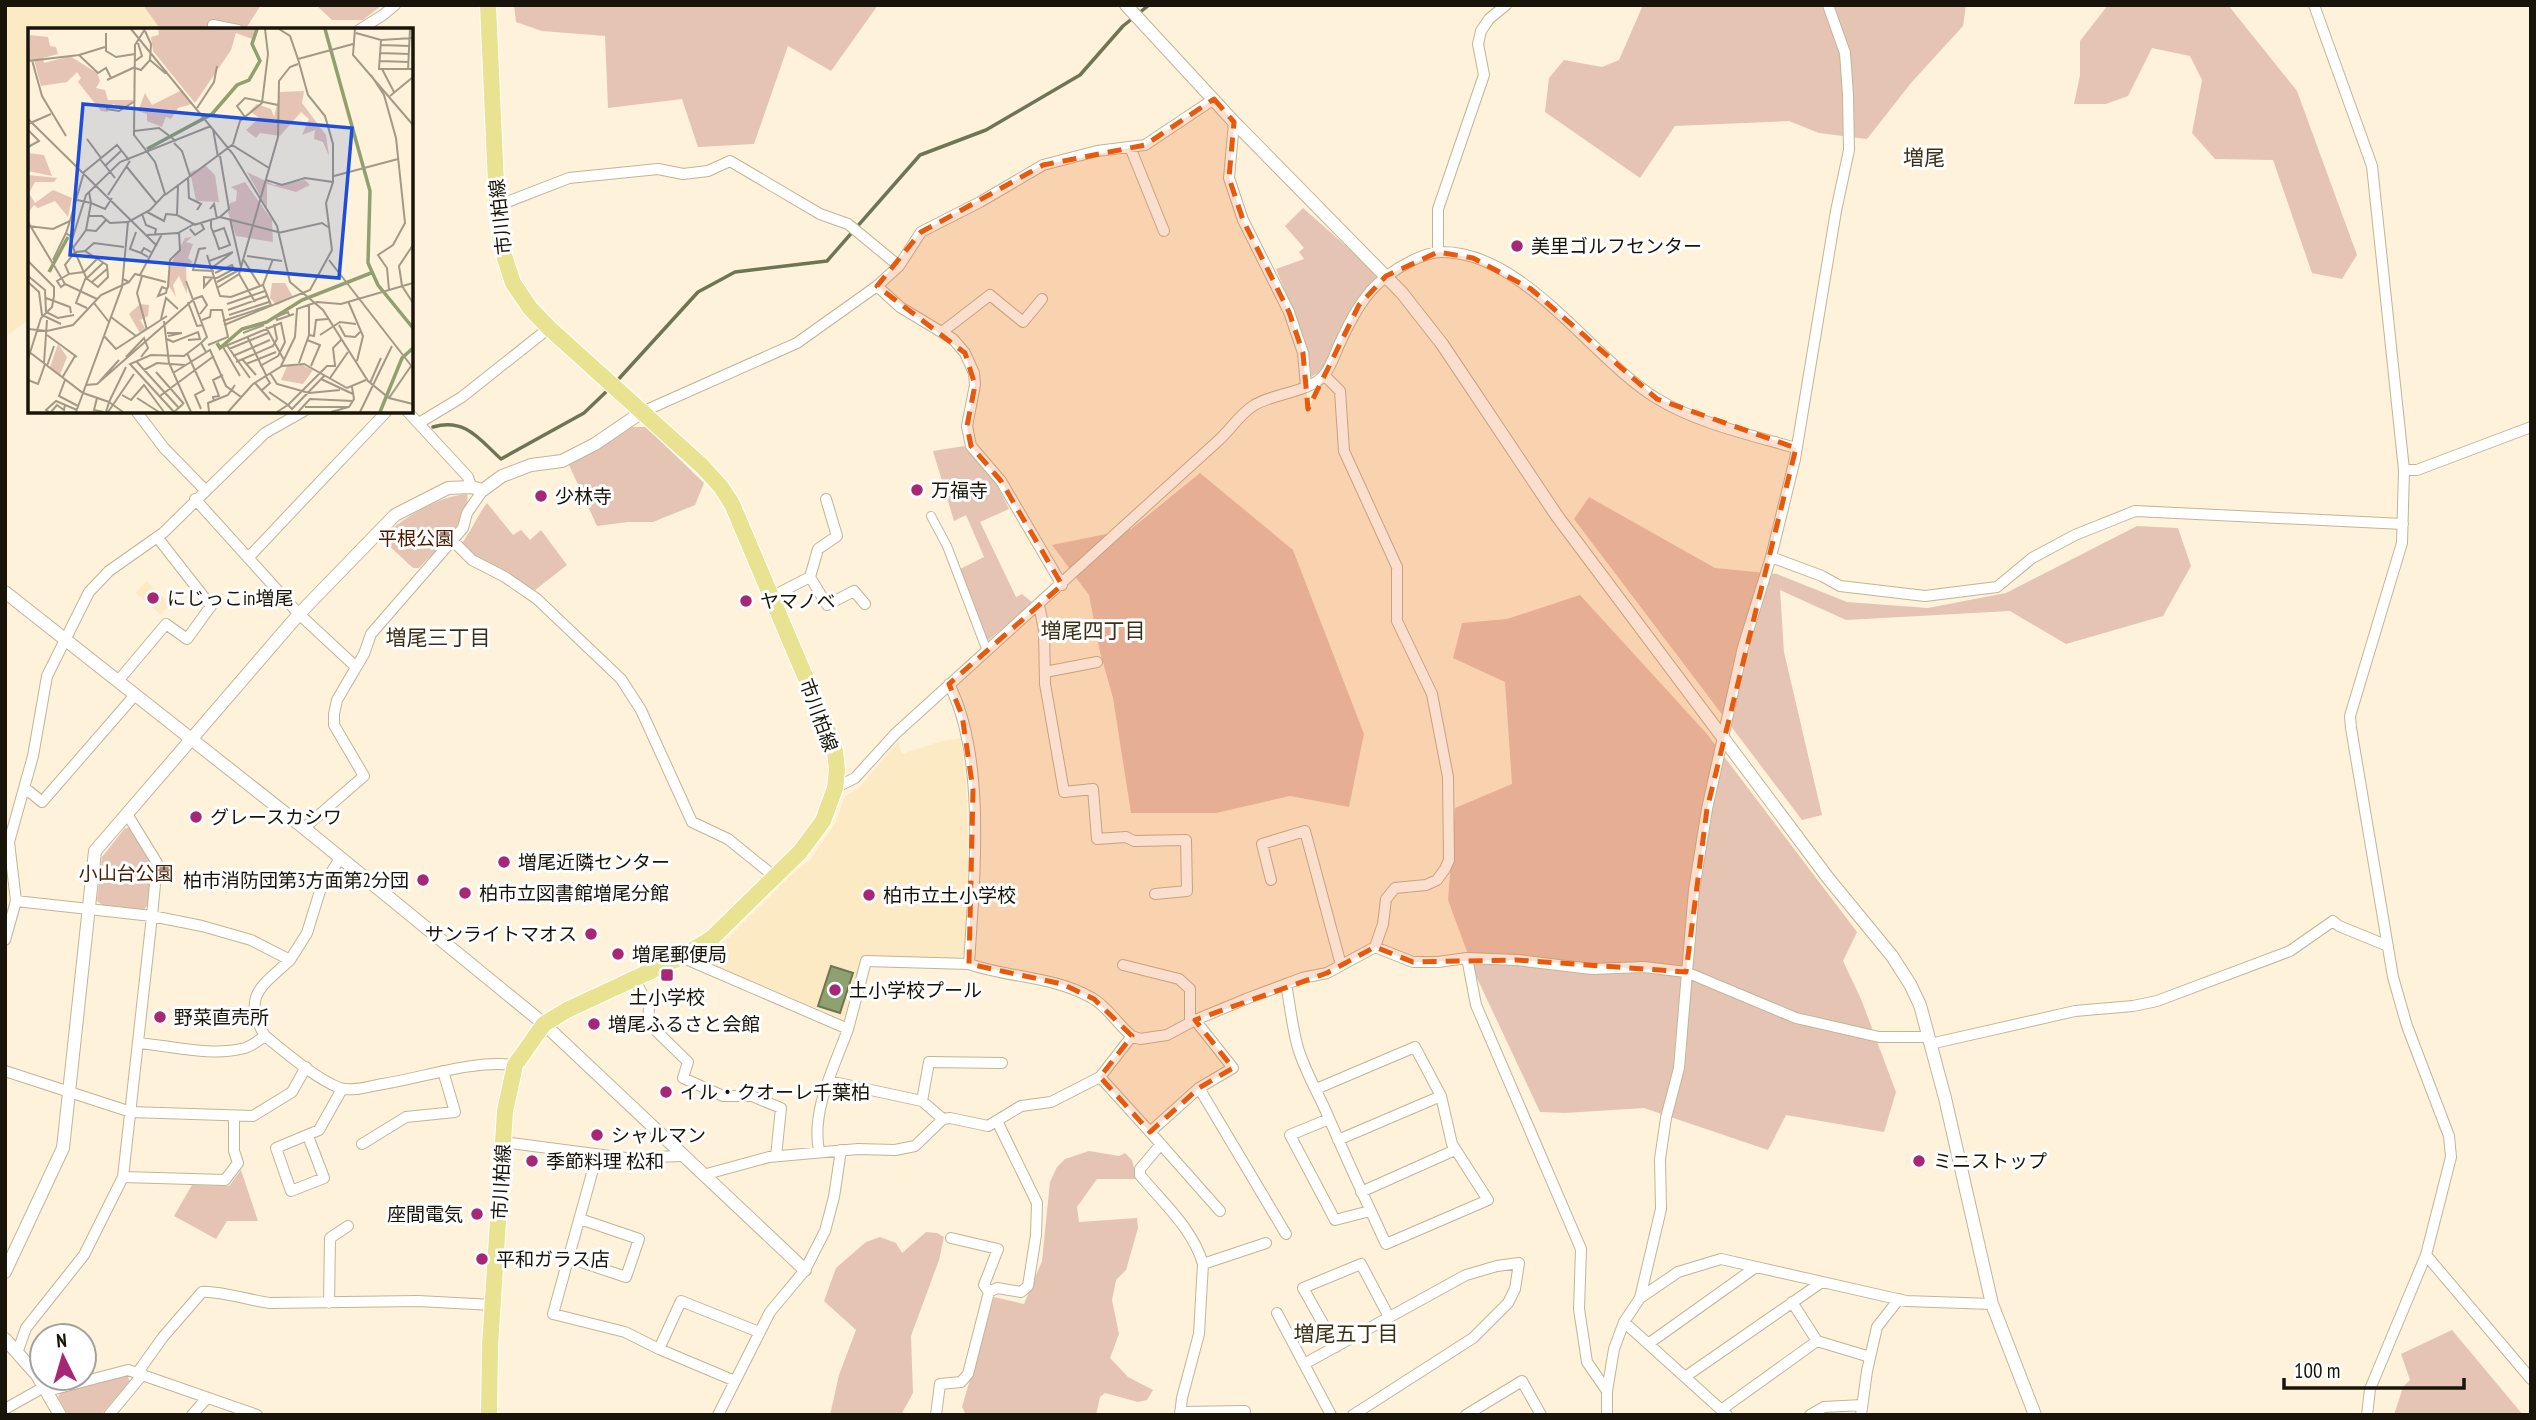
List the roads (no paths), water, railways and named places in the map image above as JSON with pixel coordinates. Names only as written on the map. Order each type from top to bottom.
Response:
[{"type":"main road","name":"市川柏線","points":[[488,5],[497,206],[501,246],[513,283],[530,309],[549,328],[702,466],[721,487],[732,504],[827,728],[835,751],[837,770],[835,788],[823,821],[812,839],[712,938],[681,957],[566,1010],[544,1024],[515,1065],[507,1100],[503,1142],[488,1379],[489,1415]]},
{"type":"street","points":[[362,28],[395,5]]},
{"type":"street","points":[[1126,5],[1234,122],[1402,293],[1442,344],[1557,516],[1828,878],[1892,956],[1920,1005],[1945,1098],[1992,1304],[2035,1415]]},
{"type":"street","points":[[1438,252],[1438,209],[1484,75],[1478,44],[1481,31],[1489,19],[1506,5]]},
{"type":"street","points":[[1606,1415],[1614,1349],[1624,1322],[1640,1298],[1661,1209],[1660,1159],[1666,1118],[1679,1068],[1694,890],[1707,809],[1743,647],[1771,557],[1796,448],[1833,224],[1849,150],[1849,95],[1845,53],[1828,5]]},
{"type":"street","points":[[2314,5],[2372,166],[2404,470],[2402,543],[2350,716],[2393,977],[2407,1026],[2449,1136],[2451,1157],[2426,1255],[2370,1389],[2367,1415]]},
{"type":"street","points":[[213,25],[229,28]]},
{"type":"street","points":[[6,1266],[62,1148],[95,851],[299,614],[394,515],[448,488],[477,489],[502,476],[531,466],[562,461],[595,444],[642,412],[797,344],[877,286],[899,266],[922,232],[1043,165],[1070,156],[1145,145],[1214,99]]},
{"type":"street","points":[[1234,122],[1229,178],[1243,220],[1289,312],[1303,353],[1306,386]]},
{"type":"street","points":[[1130,147],[1164,231]]},
{"type":"street","points":[[497,206],[569,178],[658,169],[683,174],[708,171],[730,161],[820,214],[848,224],[899,266]]},
{"type":"street","points":[[835,788],[855,778],[895,734],[948,684],[1062,585],[1219,440],[1253,405],[1306,386],[1324,375],[1359,305],[1386,276],[1426,256],[1438,252],[1473,258],[1492,265],[1531,289],[1627,377],[1657,399],[1686,413],[1796,448]]},
{"type":"street","points":[[877,286],[900,307],[942,332],[965,353],[974,373],[975,386],[967,426],[971,446],[1001,481],[1062,585]]},
{"type":"street","points":[[942,332],[990,295],[1023,322],[1042,299]]},
{"type":"street","points":[[419,423],[462,397],[549,328]]},
{"type":"street","points":[[820,1151],[816,1133],[818,1114],[848,1029],[866,961],[969,964],[1062,984],[1094,999],[1132,1036],[1140,1039],[1157,1038],[1192,1021],[1286,984],[1327,973],[1375,947],[1383,924],[1386,900],[1395,888],[1426,885],[1437,880],[1445,869],[1449,860],[1448,777],[1432,694],[1397,621],[1396,567],[1343,451],[1340,391],[1324,375]]},
{"type":"street","points":[[138,413],[164,448],[205,490]]},
{"type":"street","points":[[5,940],[16,901],[9,842],[40,727],[47,676],[89,592],[99,580],[157,537],[265,433],[300,413]]},
{"type":"street","points":[[248,558],[385,413]]},
{"type":"street","points":[[409,413],[477,489]]},
{"type":"street","points":[[2404,470],[2417,470],[2531,427]]},
{"type":"street","points":[[304,828],[364,776],[334,725],[337,700],[371,634],[464,528],[477,489]]},
{"type":"street","points":[[195,499],[299,614],[356,667]]},
{"type":"street","points":[[771,597],[810,577],[818,550],[837,536],[826,499]]},
{"type":"street","points":[[1771,557],[1822,576],[1840,586],[1924,596],[1997,587],[2032,558],[2075,535],[2134,511],[2403,524]]},
{"type":"street","points":[[931,516],[947,546],[986,651]]},
{"type":"street","points":[[118,681],[166,624],[187,639],[211,606],[157,537]]},
{"type":"street","points":[[453,541],[472,560],[537,599],[621,679],[642,710],[692,822],[728,839],[775,877]]},
{"type":"street","points":[[810,577],[827,604],[854,591],[866,604]]},
{"type":"street","points":[[5,592],[304,828],[544,1024],[805,1270]]},
{"type":"street","points":[[1039,605],[1044,630],[1045,672],[1064,792],[1093,789],[1097,839],[1126,837],[1134,841],[1186,840],[1187,891],[1155,894]]},
{"type":"street","points":[[1045,672],[1097,662]]},
{"type":"street","points":[[948,684],[962,715],[973,782],[976,857],[969,964]]},
{"type":"street","points":[[25,788],[42,802],[135,695]]},
{"type":"street","points":[[17,1353],[26,1328],[84,1255],[123,1177],[158,863],[127,814]]},
{"type":"street","points":[[1271,880],[1262,844],[1305,831],[1341,965]]},
{"type":"street","points":[[340,858],[320,891],[307,933],[290,960],[259,988],[255,996],[255,1016],[265,1036],[306,1067],[342,1089],[363,1088],[497,1063],[515,1065]]},
{"type":"street","points":[[16,901],[152,916],[202,926],[251,940],[290,960]]},
{"type":"street","points":[[1375,947],[1413,962],[1466,958],[1517,960],[1592,969],[1644,967],[1686,972],[1796,1018],[1879,1037],[1929,1040],[2075,1011],[2157,1001],[2290,951],[2333,921],[2388,946]]},
{"type":"street","points":[[681,957],[848,1029]]},
{"type":"street","points":[[1466,958],[1476,1005],[1581,1249],[1579,1309],[1587,1362],[1607,1391]]},
{"type":"street","points":[[1123,965],[1179,979],[1190,989],[1192,1021],[1233,1068],[1199,1088],[1150,1132]]},
{"type":"street","points":[[634,978],[649,1007],[648,1023],[688,1062],[683,1078],[723,1096],[752,1096],[780,1108],[776,1156]]},
{"type":"street","points":[[1286,984],[1298,1048],[1361,1192],[1386,1244],[1488,1200],[1467,1170],[1464,1159],[1455,1150],[1441,1096],[1415,1047],[1316,1089]]},
{"type":"street","points":[[138,1043],[175,1046],[194,1051],[227,1050],[247,1047],[265,1036]]},
{"type":"street","points":[[703,1175],[776,1156],[820,1151],[895,1150],[915,1146],[943,1119],[988,1126],[1021,1106],[1051,1102],[1100,1077],[1132,1036]]},
{"type":"street","points":[[922,1101],[929,1062],[1002,1063]]},
{"type":"street","points":[[5,1071],[131,1112],[253,1116],[292,1092],[306,1067]]},
{"type":"street","points":[[362,1144],[406,1117],[455,1112],[443,1071]]},
{"type":"street","points":[[1100,1077],[1220,1211]]},
{"type":"street","points":[[830,1081],[922,1101],[943,1119]]},
{"type":"street","points":[[1199,1088],[1286,1234]]},
{"type":"street","points":[[308,1136],[324,1178],[291,1191],[276,1148],[320,1130],[342,1089]]},
{"type":"street","points":[[1338,1140],[1441,1096]]},
{"type":"street","points":[[123,1177],[225,1180],[238,1163],[234,1151],[234,1115]]},
{"type":"street","points":[[1329,1119],[1290,1135],[1296,1149],[1335,1220],[1370,1210]]},
{"type":"street","points":[[936,1415],[940,1384],[961,1382],[968,1374],[989,1292],[997,1287],[1021,1292],[1028,1286],[1038,1221],[1037,1203],[997,1121]]},
{"type":"street","points":[[503,1142],[625,1158],[682,1156]]},
{"type":"street","points":[[1161,1144],[1140,1169],[1140,1175],[1191,1235],[1203,1264],[1199,1334],[1180,1414],[1245,1411]]},
{"type":"street","points":[[718,1415],[770,1312],[805,1270],[825,1231],[834,1197],[841,1150]]},
{"type":"street","points":[[1361,1192],[1455,1150]]},
{"type":"street","points":[[597,1155],[553,1314],[625,1332],[735,1381]]},
{"type":"street","points":[[569,1258],[626,1278],[639,1239],[580,1219]]},
{"type":"street","points":[[329,1303],[330,1238],[348,1226]]},
{"type":"street","points":[[951,1238],[998,1249],[984,1285],[989,1292]]},
{"type":"street","points":[[1203,1264],[1266,1243]]},
{"type":"street","points":[[2426,1255],[2531,1379]]},
{"type":"street","points":[[1640,1298],[1678,1272],[1721,1259],[1899,1299],[1992,1304]]},
{"type":"street","points":[[1304,1364],[1466,1275],[1519,1263],[1515,1289],[1508,1303],[1473,1338],[1353,1415]]},
{"type":"street","points":[[1336,1347],[1303,1288],[1361,1264],[1389,1317]]},
{"type":"street","points":[[1648,1344],[1756,1267]]},
{"type":"street","points":[[1685,1377],[1822,1282]]},
{"type":"street","points":[[109,1415],[163,1336],[202,1292],[209,1291],[270,1303],[418,1301],[493,1306]]},
{"type":"street","points":[[1810,1415],[1824,1407],[1862,1410],[1877,1327],[1899,1299]]},
{"type":"street","points":[[659,1349],[681,1301],[759,1332]]},
{"type":"street","points":[[1792,1303],[1817,1341],[1870,1357]]},
{"type":"street","points":[[1277,1313],[1331,1415]]},
{"type":"street","points":[[1624,1322],[1724,1412],[1817,1341]]},
{"type":"street","points":[[5,1339],[28,1365]]},
{"type":"street","points":[[98,1376],[128,1370],[257,1415]]},
{"type":"street","points":[[1466,1415],[1522,1381],[1541,1415]]},
{"type":"street","points":[[5,1409],[40,1392]]},
{"type":"street","points":[[48,1392],[60,1415]]},
{"type":"street","points":[[192,1415],[207,1398]]},
{"type":"waterway","points":[[1139,13],[1149,5]]},
{"type":"waterway","points":[[615,383],[698,292],[735,272],[827,261],[920,155],[986,130],[1080,75],[1133,18]]},
{"type":"waterway","points":[[433,427],[454,425],[463,428],[479,438],[501,459],[584,413],[609,389]]},
{"type":"place","name":"美里ゴルフセンター","points":[[1517,246]]},
{"type":"place","name":"万福寺","points":[[917,490]]},
{"type":"place","name":"少林寺","points":[[541,496]]},
{"type":"place","name":"にじっこin増尾","points":[[153,598]]},
{"type":"place","name":"ヤマノベ","points":[[746,601]]},
{"type":"place","name":"グレースカシワ","points":[[196,817]]},
{"type":"place","name":"増尾近隣センター","points":[[504,862]]},
{"type":"place","name":"柏市消防団第3方面第2分団","points":[[423,880]]},
{"type":"place","name":"柏市立図書館増尾分館","points":[[465,893]]},
{"type":"place","name":"柏市立土小学校","points":[[869,895]]},
{"type":"place","name":"サンライトマオス","points":[[591,934]]},
{"type":"place","name":"増尾郵便局","points":[[618,954]]},
{"type":"place","name":"土小学校","points":[[667,975]]},
{"type":"place","name":"土小学校プール","points":[[835,990]]},
{"type":"place","name":"野菜直売所","points":[[160,1017]]},
{"type":"place","name":"増尾ふるさと会館","points":[[594,1024]]},
{"type":"place","name":"イル・クオーレ千葉柏","points":[[666,1092]]},
{"type":"place","name":"シャルマン","points":[[597,1135]]},
{"type":"place","name":"季節料理 松和","points":[[532,1161]]},
{"type":"place","name":"ミニストップ","points":[[1919,1161]]},
{"type":"place","name":"座間電気","points":[[477,1214]]},
{"type":"place","name":"平和ガラス店","points":[[482,1259]]},
{"type":"district","name":"増尾","points":[[1924,158]]},
{"type":"district","name":"増尾四丁目","points":[[1093,631]]},
{"type":"district","name":"増尾三丁目","points":[[438,638]]},
{"type":"district","name":"増尾五丁目","points":[[1346,1334]]},
{"type":"park label","name":"平根公園","points":[[416,538]]},
{"type":"park label","name":"小山台公園","points":[[126,873]]}]
